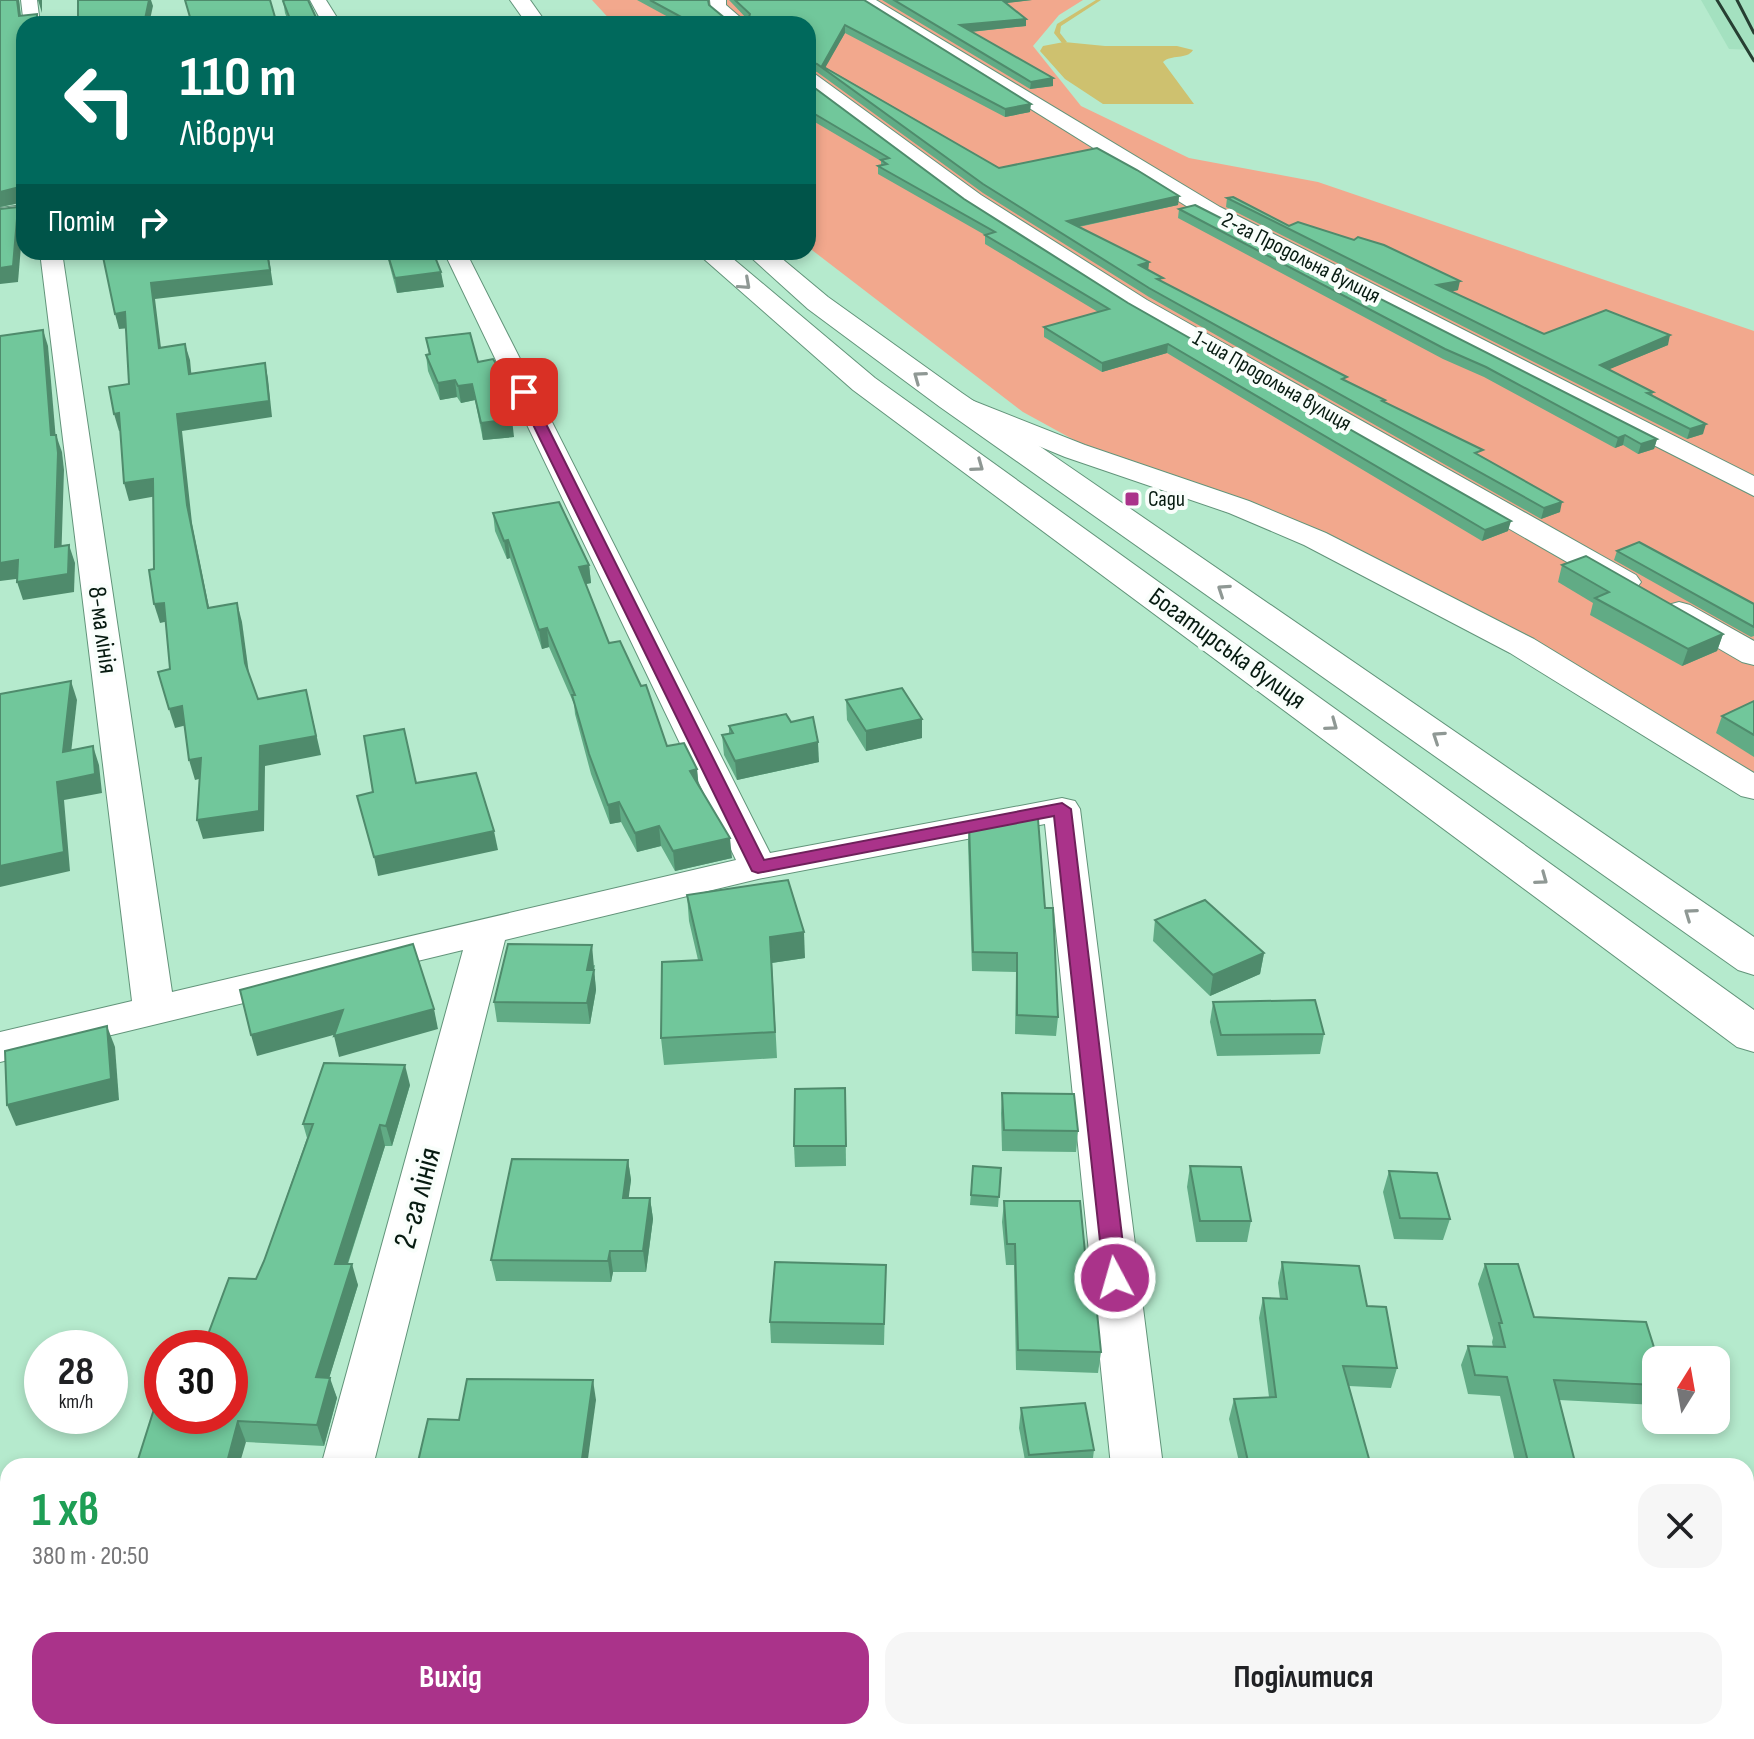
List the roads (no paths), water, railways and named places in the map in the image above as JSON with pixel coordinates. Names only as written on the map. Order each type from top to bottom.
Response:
[{"type":"main road","name":"Богатирська вулиця","points":[[718,260],[864,384],[1754,1035]]},
{"type":"main road","name":"Богатирська вулиця","points":[[767,260],[818,303],[951,400],[1754,959]]},
{"type":"street","name":"2-га Продольна вулиця","points":[[864,0],[1212,212],[1754,487]]},
{"type":"street","name":"1-ша Продольна вулиця","points":[[816,84],[973,200],[1138,305],[1754,655]]},
{"type":"street","name":"8-ма лінія","points":[[52,260],[154,1008]]},
{"type":"street","points":[[459,260],[758,867]]},
{"type":"street","points":[[951,400],[1075,451],[1239,507],[1315,539],[1522,646],[1754,788]]},
{"type":"street","points":[[0,1047],[758,867],[1062,809],[1136,1458]]},
{"type":"street","name":"2-га лінія","points":[[349,1458],[488,930]]},
{"type":"waterway","points":[[1064,42],[1057,33],[1059,25],[1099,0]]},
{"type":"railway","points":[[1717,0],[1754,61]]},
{"type":"railway","points":[[1737,0],[1754,33]]},
{"type":"place","name":"Сади","points":[[1132,499]]}]
